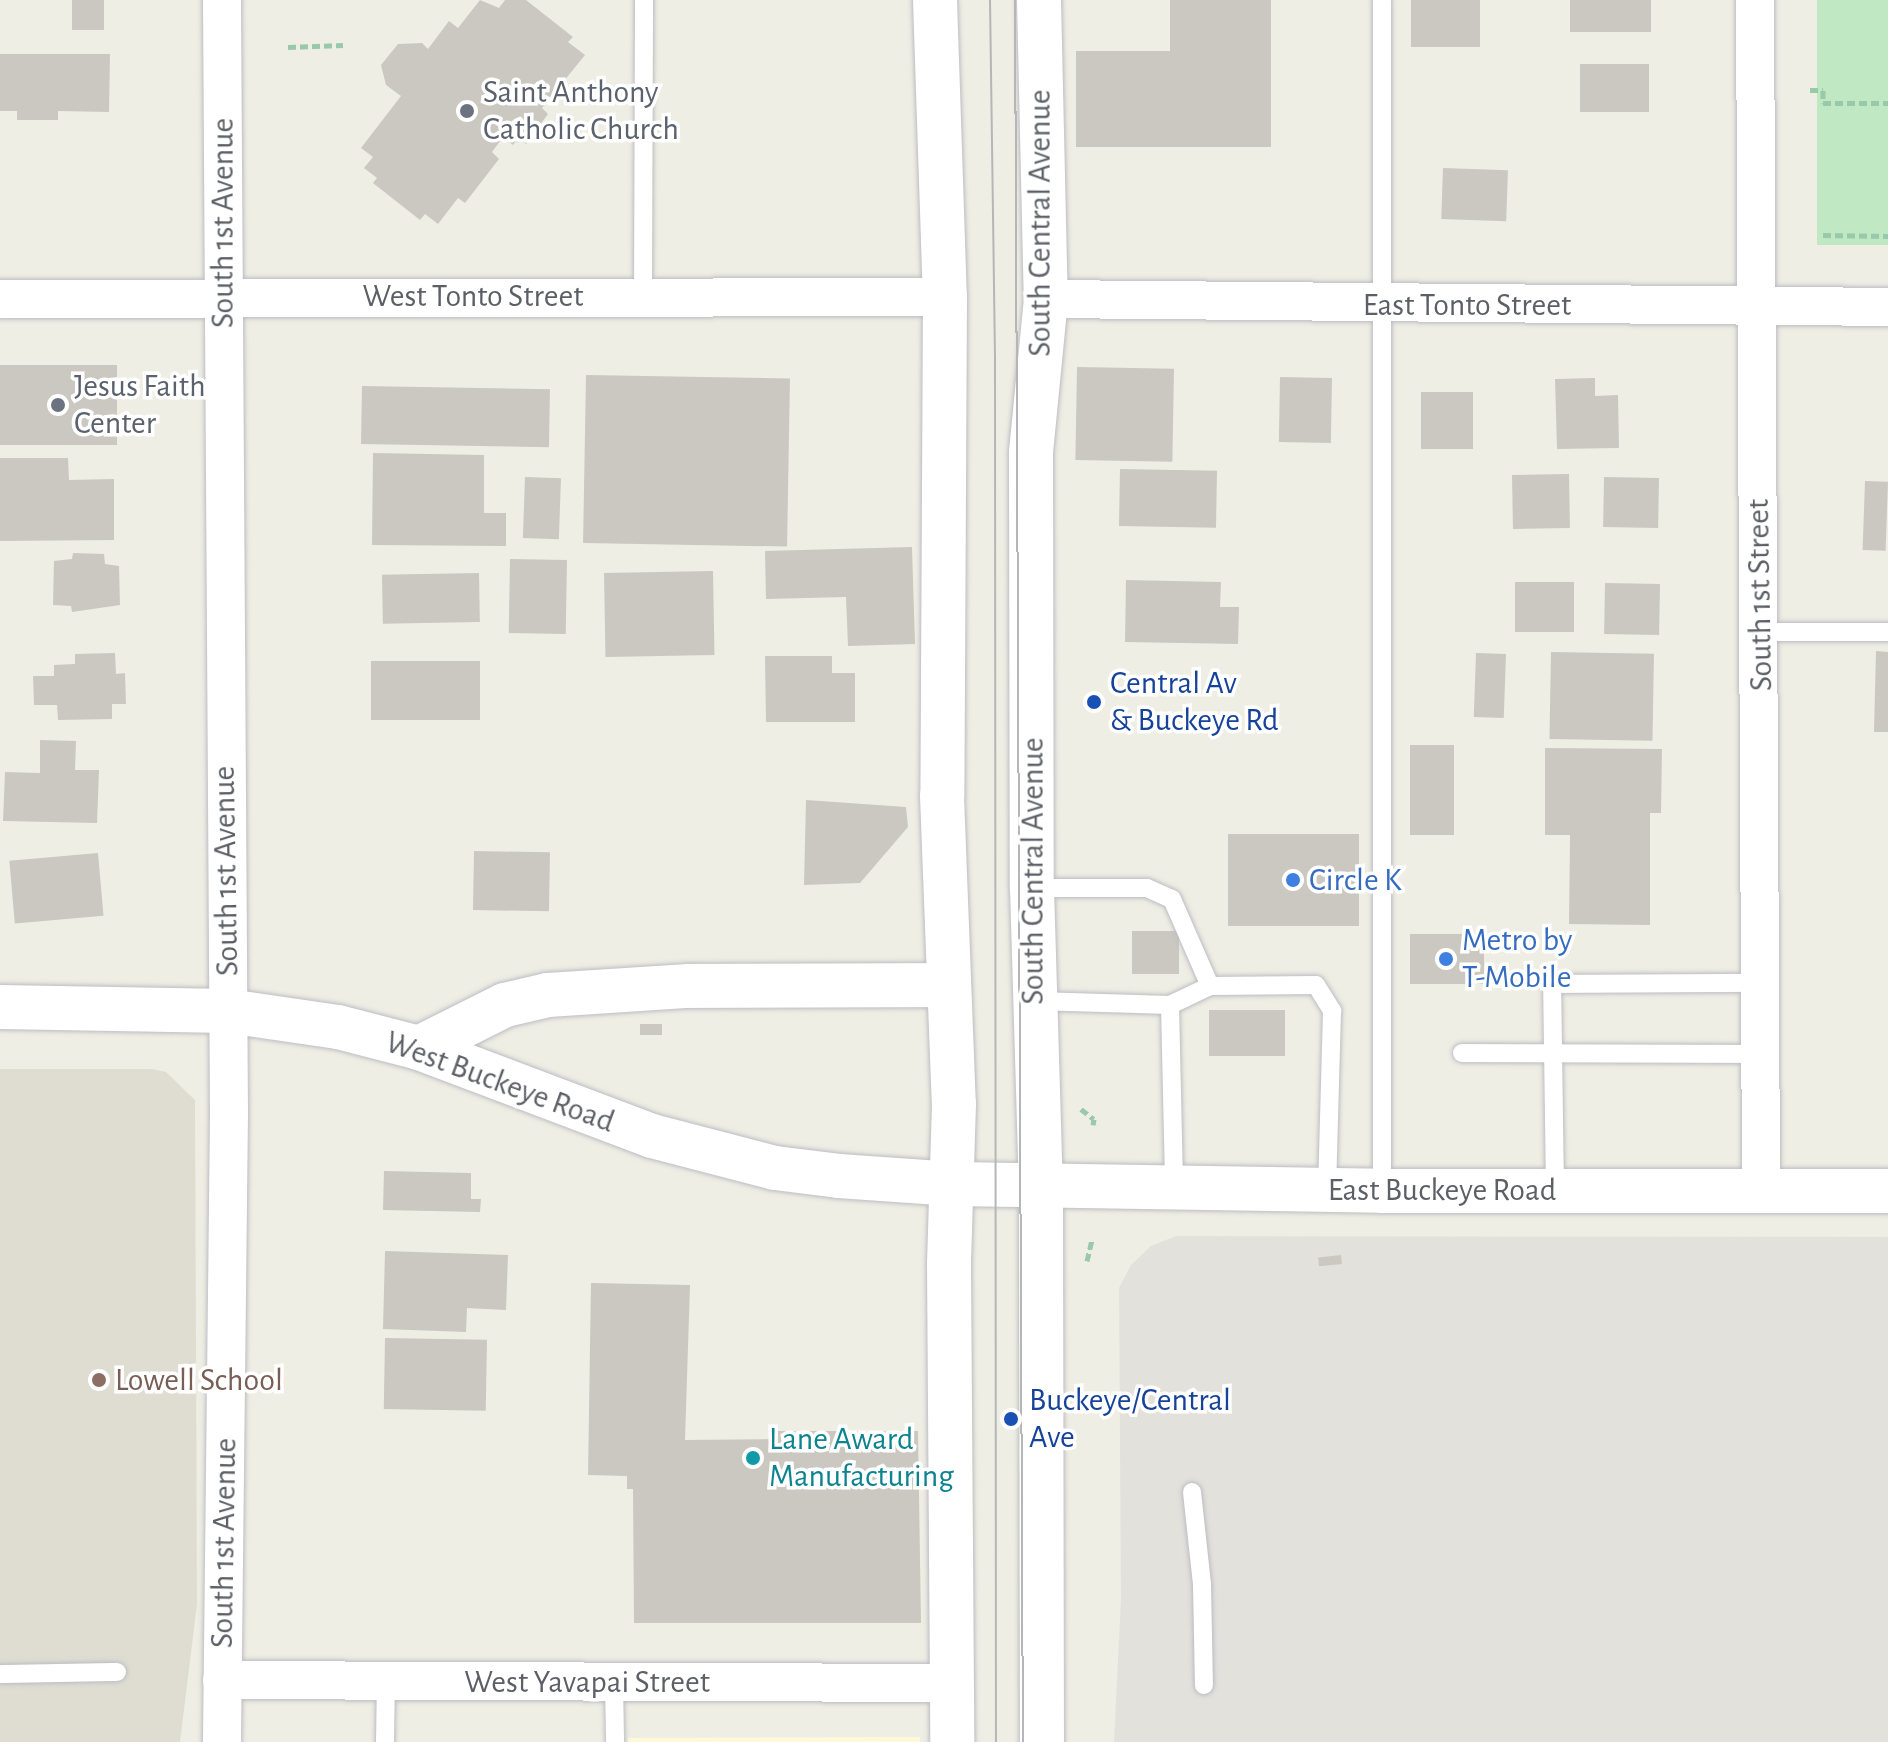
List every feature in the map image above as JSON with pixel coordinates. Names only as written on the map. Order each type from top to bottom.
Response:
[{"type":"main road","points":[[935,0],[945,297],[942,796],[949,985],[975,1184],[949,1264],[952,1742]]},
{"type":"main road","name":"South Central Avenue","points":[[1039,0],[1046,299],[1031,453],[1033,1001],[1041,1184],[1042,1742]]},
{"type":"main road","points":[[419,1048],[505,1005],[548,995],[689,986],[949,985]]},
{"type":"main road","name":"West Buckeye Road","points":[[0,1007],[228,1011],[338,1027],[419,1048],[609,1122],[711,1154],[826,1174],[975,1184]]},
{"type":"main road","name":"East Buckeye Road","points":[[975,1184],[1382,1191],[1888,1191]]},
{"type":"street","name":"South 1st Avenue","points":[[222,0],[228,1011],[222,1742]]},
{"type":"street","name":"South 1st Street","points":[[1755,0],[1761,632],[1761,1190]]},
{"type":"street","name":"West Tonto Street","points":[[0,299],[222,295],[945,297]]},
{"type":"street","name":"East Tonto Street","points":[[1046,299],[1888,307]]},
{"type":"street","name":"West Yavapai Street","points":[[222,1680],[952,1683]]},
{"type":"lane","points":[[643,297],[644,0]]},
{"type":"lane","points":[[1382,0],[1382,1191]]},
{"type":"lane","points":[[1761,632],[1888,632]]},
{"type":"lane","points":[[1032,888],[1147,888],[1172,899],[1210,986]]},
{"type":"lane","points":[[1555,1191],[1552,984],[1761,983]]},
{"type":"lane","points":[[1033,1001],[1170,1005],[1210,986],[1316,985],[1332,1011],[1327,1190]]},
{"type":"lane","points":[[1170,1005],[1174,1187]]},
{"type":"lane","points":[[1462,1053],[1761,1054]]},
{"type":"lane","points":[[1192,1492],[1202,1584],[1204,1685]]},
{"type":"lane","points":[[0,1674],[117,1672]]},
{"type":"lane","points":[[385,1742],[386,1681]]},
{"type":"lane","points":[[614,1682],[615,1742]]},
{"type":"path","points":[[288,47],[343,45]]},
{"type":"path","points":[[1810,90],[1823,90],[1823,103],[1888,103]]},
{"type":"path","points":[[1823,235],[1888,236]]},
{"type":"shaded area","name":"Lowell School","points":[[0,1069],[152,1069],[166,1072],[195,1100],[197,1604],[180,1742],[0,1742]]},
{"type":"shaded area","points":[[1176,1236],[1888,1237],[1888,1742],[1114,1742],[1121,1598],[1119,1288],[1131,1265],[1151,1246]]},
{"type":"shaded area","points":[[920,1737],[920,1742],[628,1742],[628,1738]]},
{"type":"green space","points":[[1817,0],[1888,0],[1888,245],[1817,245]]},
{"type":"building","points":[[72,0],[104,0],[104,30],[72,30]]},
{"type":"building","name":"Saint Anthony Catholic Church","points":[[480,0],[499,8],[505,0],[526,0],[573,37],[568,42],[585,55],[542,108],[548,114],[526,144],[518,138],[513,145],[503,137],[492,152],[499,159],[465,203],[458,198],[438,224],[425,214],[420,220],[373,183],[377,178],[364,168],[373,157],[361,148],[401,96],[386,85],[381,65],[398,44],[422,43],[428,49],[449,21],[458,28]]},
{"type":"building","points":[[1170,0],[1271,0],[1271,147],[1076,147],[1076,51],[1170,51]]},
{"type":"building","points":[[1411,0],[1480,0],[1480,47],[1411,47]]},
{"type":"building","points":[[1570,0],[1651,0],[1651,32],[1570,32]]},
{"type":"building","points":[[0,54],[110,54],[109,112],[58,111],[58,120],[17,120],[17,111],[0,111]]},
{"type":"building","points":[[1580,64],[1649,64],[1649,112],[1580,112]]},
{"type":"building","points":[[1443,168],[1508,170],[1506,221],[1441,219]]},
{"type":"building","name":"Jesus Faith Center","points":[[0,365],[117,365],[117,445],[0,445]]},
{"type":"building","points":[[1077,367],[1174,369],[1172,462],[1075,460]]},
{"type":"building","points":[[586,375],[790,379],[787,547],[583,543]]},
{"type":"building","points":[[1280,377],[1332,378],[1331,443],[1279,442]]},
{"type":"building","points":[[1595,378],[1595,396],[1618,395],[1619,448],[1557,449],[1555,379]]},
{"type":"building","points":[[362,386],[550,389],[549,447],[361,444]]},
{"type":"building","points":[[1421,392],[1473,392],[1473,449],[1421,449]]},
{"type":"building","points":[[373,453],[484,455],[484,513],[506,513],[506,546],[372,545]]},
{"type":"building","points":[[0,458],[68,458],[69,480],[114,479],[114,540],[0,541]]},
{"type":"building","points":[[1120,469],[1217,471],[1216,528],[1119,526]]},
{"type":"building","points":[[1569,474],[1570,528],[1513,529],[1512,475]]},
{"type":"building","points":[[525,477],[561,478],[559,539],[523,538]]},
{"type":"building","points":[[1604,477],[1659,478],[1658,528],[1603,527]]},
{"type":"building","points":[[1865,481],[1888,482],[1886,551],[1863,550]]},
{"type":"building","points":[[912,547],[915,644],[848,646],[846,597],[766,599],[765,551]]},
{"type":"building","points":[[73,553],[104,554],[105,564],[119,566],[120,605],[72,612],[71,606],[53,605],[54,561],[72,559]]},
{"type":"building","points":[[510,559],[567,560],[566,634],[509,633]]},
{"type":"building","points":[[713,571],[714,655],[605,657],[604,573]]},
{"type":"building","points":[[479,573],[480,622],[383,624],[382,575]]},
{"type":"building","points":[[1126,580],[1221,582],[1220,607],[1239,607],[1238,644],[1125,642]]},
{"type":"building","points":[[1515,582],[1574,582],[1574,632],[1515,632]]},
{"type":"building","points":[[1605,583],[1660,584],[1659,635],[1604,634]]},
{"type":"building","points":[[1876,651],[1888,652],[1888,732],[1874,732]]},
{"type":"building","points":[[1551,652],[1654,654],[1652,741],[1549,739]]},
{"type":"building","points":[[115,653],[116,674],[125,673],[126,704],[112,704],[112,719],[58,720],[57,705],[34,705],[33,676],[54,676],[54,665],[75,664],[75,654]]},
{"type":"building","points":[[1476,653],[1506,654],[1504,718],[1474,717]]},
{"type":"building","points":[[765,656],[832,656],[832,673],[855,673],[855,722],[766,722]]},
{"type":"building","points":[[371,661],[480,661],[480,720],[371,720]]},
{"type":"building","points":[[40,740],[76,741],[75,770],[99,770],[97,823],[3,821],[5,772],[40,773]]},
{"type":"building","points":[[1410,745],[1454,745],[1454,835],[1410,835]]},
{"type":"building","points":[[1545,748],[1662,749],[1661,813],[1650,813],[1650,925],[1569,924],[1570,835],[1545,835]]},
{"type":"building","points":[[806,800],[906,807],[908,827],[860,883],[804,885]]},
{"type":"building","name":"Circle K","points":[[1228,834],[1359,834],[1359,926],[1228,926]]},
{"type":"building","points":[[474,851],[550,852],[549,911],[473,910]]},
{"type":"building","points":[[98,853],[103,916],[15,924],[9,861]]},
{"type":"building","points":[[1132,931],[1179,931],[1179,974],[1132,974]]},
{"type":"building","name":"Metro by T-Mobile","points":[[1410,934],[1484,934],[1484,984],[1410,984]]},
{"type":"building","points":[[1209,1010],[1285,1010],[1285,1056],[1209,1056]]},
{"type":"building","points":[[640,1024],[662,1024],[662,1035],[640,1035]]},
{"type":"building","points":[[384,1171],[471,1173],[471,1199],[481,1199],[480,1212],[383,1210]]},
{"type":"building","points":[[385,1251],[508,1255],[506,1310],[467,1308],[466,1332],[383,1329]]},
{"type":"building","points":[[1341,1255],[1342,1264],[1319,1266],[1318,1257]]},
{"type":"building","name":"Lane Award Manufacturing","points":[[591,1283],[690,1285],[685,1440],[777,1439],[777,1431],[918,1431],[921,1623],[634,1623],[633,1489],[627,1489],[627,1476],[588,1475]]},
{"type":"building","points":[[385,1338],[487,1340],[486,1411],[384,1409]]},
{"type":"tram line","points":[[990,0],[995,357],[996,1742]]},
{"type":"tram line","points":[[1015,0],[1023,1742]]},
{"type":"place","name":"Saint Anthony Catholic Church","points":[[467,111]]},
{"type":"place","name":"Jesus Faith Center","points":[[58,405]]},
{"type":"place","name":"Central Av & Buckeye Rd","points":[[1094,702]]},
{"type":"place","name":"Circle K","points":[[1293,880]]},
{"type":"place","name":"Metro by T-Mobile","points":[[1446,959]]},
{"type":"place","name":"Lowell School","points":[[99,1380]]},
{"type":"place","name":"Buckeye/Central Ave","points":[[1011,1419]]},
{"type":"place","name":"Lane Award Manufacturing","points":[[753,1458]]}]
